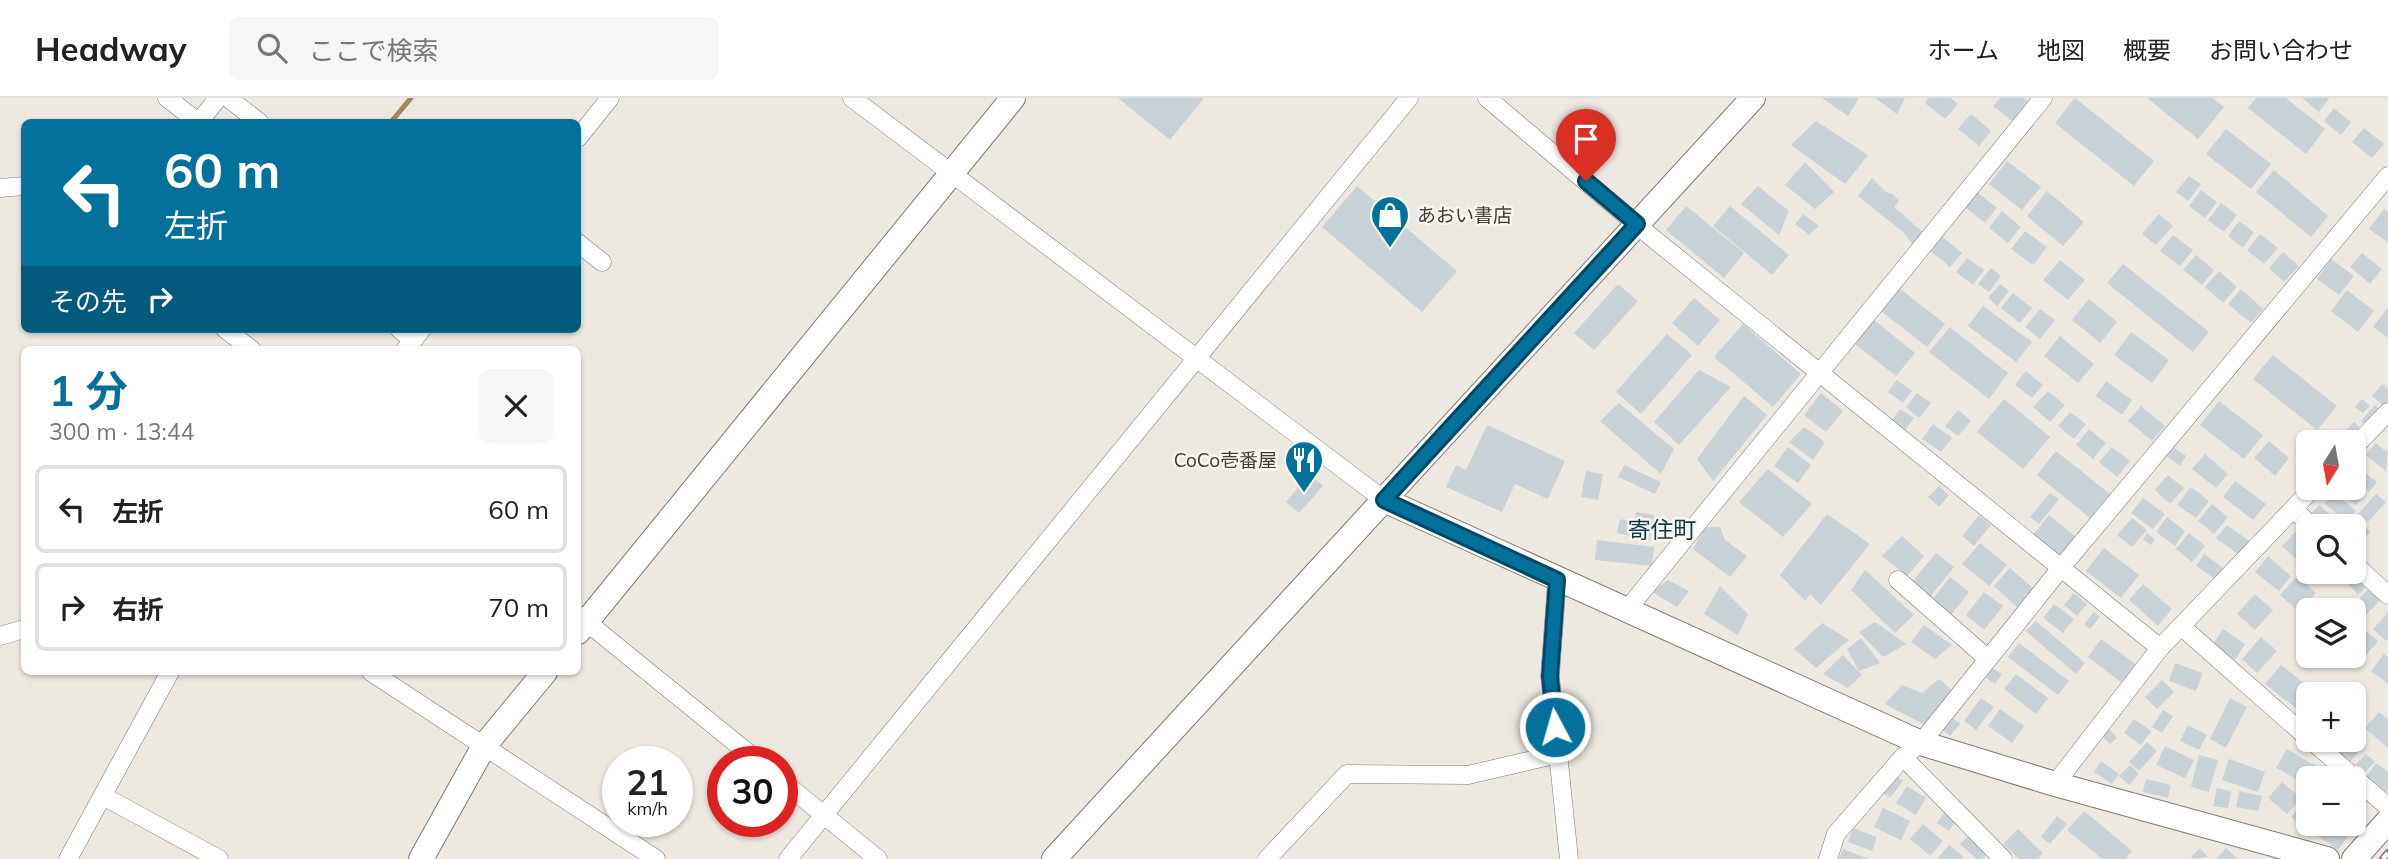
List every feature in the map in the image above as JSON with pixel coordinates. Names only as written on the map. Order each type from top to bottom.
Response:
[{"type":"street","points":[[167,98],[194,119]]},
{"type":"street","points":[[200,119],[218,98]]},
{"type":"street","points":[[228,98],[255,119]]},
{"type":"street","points":[[581,134],[610,98]]},
{"type":"street","points":[[852,98],[1384,500],[1626,611],[1912,750],[2055,784],[2328,859]]},
{"type":"street","points":[[581,622],[1013,98]]},
{"type":"street","points":[[788,859],[1409,98]]},
{"type":"street","points":[[1487,98],[1637,224],[2160,648]]},
{"type":"street","points":[[1054,859],[1752,98]]},
{"type":"street","points":[[1626,611],[2043,98]]},
{"type":"street","points":[[1828,859],[1836,834],[1912,750],[2388,176]]},
{"type":"street","points":[[0,188],[21,186]]},
{"type":"street","points":[[581,245],[602,262]]},
{"type":"street","points":[[230,333],[247,346]]},
{"type":"street","points":[[2366,435],[2388,412]]},
{"type":"street","points":[[2055,784],[2160,648],[2302,500]]},
{"type":"street","points":[[2293,509],[2299,514]]},
{"type":"street","points":[[2366,575],[2388,595]]},
{"type":"street","points":[[1557,580],[1550,676],[1569,859]]},
{"type":"street","points":[[1898,580],[1988,659]]},
{"type":"street","points":[[581,624],[739,746]]},
{"type":"street","points":[[2182,627],[2296,727]]},
{"type":"street","points":[[0,636],[21,630]]},
{"type":"street","points":[[68,859],[168,675]]},
{"type":"street","points":[[376,675],[656,859]]},
{"type":"street","points":[[421,859],[484,746],[543,675]]},
{"type":"street","points":[[1912,750],[2003,859]]},
{"type":"street","points":[[2325,752],[2388,807]]},
{"type":"street","points":[[1267,859],[1347,774],[1468,775],[1558,754]]},
{"type":"street","points":[[798,794],[878,859]]},
{"type":"street","points":[[103,796],[219,859]]},
{"type":"street","points":[[2354,859],[2388,821]]},
{"type":"building","points":[[1118,98],[1204,98],[1170,140]]},
{"type":"building","points":[[1822,98],[1859,98],[1848,116]]},
{"type":"building","points":[[1875,98],[1905,98],[1897,114]]},
{"type":"building","points":[[1929,98],[1951,98],[1958,104],[1945,119],[1925,103]]},
{"type":"building","points":[[2000,98],[2024,98],[2028,101],[2012,121],[1993,106]]},
{"type":"building","points":[[2075,98],[2154,161],[2134,186],[2055,123]]},
{"type":"building","points":[[2147,98],[2213,98],[2224,107],[2198,139]]},
{"type":"building","points":[[2256,98],[2286,98],[2325,129],[2306,154],[2248,108]]},
{"type":"building","points":[[2302,98],[2328,98],[2329,99],[2319,112]]},
{"type":"building","points":[[2334,108],[2351,122],[2341,135],[2324,121]]},
{"type":"building","points":[[1971,114],[1991,131],[1979,146],[1958,129]]},
{"type":"building","points":[[1816,121],[1868,155],[1845,184],[1791,145]]},
{"type":"building","points":[[2364,128],[2384,144],[2372,158],[2352,142]]},
{"type":"building","points":[[2226,129],[2271,164],[2251,189],[2206,154]]},
{"type":"building","points":[[2007,161],[2041,187],[2022,210],[1989,184]]},
{"type":"building","points":[[1805,162],[1834,192],[1815,209],[1785,185]]},
{"type":"building","points":[[2274,170],[2328,216],[2311,237],[2256,192]]},
{"type":"building","points":[[2189,176],[2201,184],[2188,201],[2176,192]]},
{"type":"building","points":[[1872,178],[1886,192],[1893,194],[1899,201],[1894,207],[1924,233],[1914,246],[1903,232],[1858,196]]},
{"type":"building","name":"あおい書店","points":[[1357,186],[1457,271],[1422,312],[1322,227]]},
{"type":"building","points":[[1758,186],[1789,211],[1779,235],[1741,204]]},
{"type":"building","points":[[2201,190],[2217,202],[2205,218],[2189,206]]},
{"type":"building","points":[[2047,191],[2084,222],[2063,246],[2027,216]]},
{"type":"building","points":[[1977,192],[1997,208],[1985,223],[1965,207]]},
{"type":"building","points":[[2221,203],[2237,215],[2224,232],[2208,220]]},
{"type":"building","points":[[1686,206],[1744,253],[1724,278],[1666,230]]},
{"type":"building","points":[[1730,206],[1789,255],[1772,275],[1713,226]]},
{"type":"building","points":[[2384,209],[2388,212],[2388,242],[2369,229]]},
{"type":"building","points":[[2002,211],[2021,227],[2008,243],[1989,228]]},
{"type":"building","points":[[1803,214],[1819,226],[1809,235],[1795,224]]},
{"type":"building","points":[[2159,214],[2173,226],[2156,245],[2142,234]]},
{"type":"building","points":[[2239,221],[2254,232],[2243,248],[2228,236]]},
{"type":"building","points":[[2025,231],[2047,247],[2033,265],[2011,249]]},
{"type":"building","points":[[2260,234],[2278,248],[2264,264],[2247,250]]},
{"type":"building","points":[[1940,235],[1962,253],[1950,267],[1928,249]]},
{"type":"building","points":[[2173,235],[2193,250],[2180,266],[2160,251]]},
{"type":"building","points":[[2283,252],[2299,266],[2284,282],[2269,268]]},
{"type":"building","points":[[2362,253],[2382,269],[2370,284],[2350,267]]},
{"type":"building","points":[[2196,255],[2214,270],[2202,285],[2183,270]]},
{"type":"building","points":[[1967,258],[1984,270],[1973,285],[1956,272]]},
{"type":"building","points":[[2331,259],[2354,276],[2339,295],[2317,279]]},
{"type":"building","points":[[2060,260],[2085,280],[2068,300],[2043,280]]},
{"type":"building","points":[[2123,264],[2209,332],[2193,352],[2107,283]]},
{"type":"building","points":[[1991,268],[2001,276],[1989,292],[1978,284]]},
{"type":"building","points":[[2219,271],[2237,287],[2223,303],[2205,287]]},
{"type":"building","points":[[1618,284],[1638,301],[1594,350],[1574,333]]},
{"type":"building","points":[[2000,284],[2009,291],[1997,306],[1988,298]]},
{"type":"building","points":[[1899,288],[1945,324],[1927,347],[1881,311]]},
{"type":"building","points":[[2241,289],[2263,309],[2251,323],[2228,304]]},
{"type":"building","points":[[2347,290],[2374,311],[2358,332],[2331,311]]},
{"type":"building","points":[[2013,293],[2032,308],[2020,323],[2001,308]]},
{"type":"building","points":[[1694,298],[1720,320],[1698,346],[1672,323]]},
{"type":"building","points":[[2089,299],[2117,322],[2100,343],[2072,320]]},
{"type":"building","points":[[1983,306],[2032,342],[2016,362],[1968,326]]},
{"type":"building","points":[[2388,307],[2388,338],[2373,327]]},
{"type":"building","points":[[2040,309],[2055,320],[2040,339],[2025,327]]},
{"type":"building","points":[[1874,320],[1915,353],[1896,376],[1855,344]]},
{"type":"building","points":[[1743,324],[1801,374],[1773,407],[1714,357]]},
{"type":"building","points":[[1950,327],[2008,373],[1989,399],[1929,352]]},
{"type":"building","points":[[2131,332],[2169,360],[2152,383],[2114,355]]},
{"type":"building","points":[[1667,334],[1692,355],[1641,414],[1616,392]]},
{"type":"building","points":[[2060,336],[2094,364],[2078,383],[2044,356]]},
{"type":"building","points":[[2273,355],[2337,406],[2317,430],[2253,379]]},
{"type":"building","points":[[1699,370],[1731,387],[1679,445],[1654,422]]},
{"type":"building","points":[[2026,371],[2043,385],[2032,398],[2015,385]]},
{"type":"building","points":[[1897,380],[1912,391],[1903,403],[1888,392]]},
{"type":"building","points":[[2106,381],[2132,400],[2122,415],[2096,396]]},
{"type":"building","points":[[2382,384],[2388,389],[2388,410],[2372,396]]},
{"type":"building","points":[[2048,391],[2065,405],[2050,422],[2033,407]]},
{"type":"building","points":[[1821,393],[1843,411],[1826,432],[1804,415]]},
{"type":"building","points":[[1917,393],[1931,403],[1919,418],[1906,407]]},
{"type":"building","points":[[1744,396],[1767,415],[1713,481],[1697,459]]},
{"type":"building","points":[[2004,399],[2050,437],[2023,469],[1977,432]]},
{"type":"building","points":[[2362,399],[2370,406],[2363,413],[2355,407]]},
{"type":"building","points":[[2219,401],[2263,435],[2244,459],[2200,425]]},
{"type":"building","points":[[1619,403],[1674,449],[1661,474],[1600,421]]},
{"type":"building","points":[[2375,405],[2383,412],[2369,428],[2361,421]]},
{"type":"building","points":[[2141,406],[2165,426],[2152,441],[2128,421]]},
{"type":"building","points":[[1900,409],[1914,418],[1905,430],[1891,421]]},
{"type":"building","points":[[1958,410],[1971,421],[1958,436],[1945,426]]},
{"type":"building","points":[[2070,412],[2086,424],[2074,439],[2058,426]]},
{"type":"building","points":[[2354,422],[2363,430],[2346,430]]},
{"type":"building","points":[[1933,424],[1952,438],[1941,452],[1922,439]]},
{"type":"building","points":[[1487,425],[1565,461],[1548,499],[1515,484],[1502,512],[1446,487],[1456,465],[1466,470]]},
{"type":"building","points":[[1804,427],[1825,442],[1813,460],[1789,442]]},
{"type":"building","points":[[2089,429],[2106,443],[2093,459],[2076,445]]},
{"type":"building","points":[[2269,441],[2289,458],[2275,476],[2254,458]]},
{"type":"building","points":[[2376,443],[2388,453],[2386,471],[2366,455]]},
{"type":"building","points":[[2170,445],[2186,456],[2180,466],[2164,454]]},
{"type":"building","points":[[1788,447],[1811,465],[1798,483],[1774,466]]},
{"type":"building","points":[[2112,447],[2130,461],[2117,477],[2099,462]]},
{"type":"building","points":[[2056,451],[2110,494],[2090,518],[2037,475]]},
{"type":"building","points":[[2205,454],[2228,474],[2216,488],[2192,469]]},
{"type":"building","points":[[1624,465],[1661,482],[1655,494],[1618,477]]},
{"type":"building","points":[[1768,469],[1812,504],[1783,537],[1739,502]]},
{"type":"building","points":[[1586,471],[1603,474],[1598,500],[1581,497]]},
{"type":"building","name":"CoCo壱番屋","points":[[1309,474],[1323,486],[1299,513],[1286,502]]},
{"type":"building","points":[[2366,474],[2377,482],[2369,492],[2366,490]]},
{"type":"building","points":[[2168,475],[2184,488],[2170,504],[2155,490]]},
{"type":"building","points":[[2235,481],[2266,504],[2253,520],[2223,497]]},
{"type":"building","points":[[1939,486],[1949,495],[1939,507],[1928,497]]},
{"type":"building","points":[[2191,487],[2209,501],[2196,518],[2177,505]]},
{"type":"building","points":[[2050,493],[2059,499],[2039,524],[2030,517]]},
{"type":"building","points":[[2376,494],[2386,502],[2368,522],[2366,514],[2358,514]]},
{"type":"building","points":[[2143,498],[2165,514],[2153,529],[2131,513]]},
{"type":"building","points":[[2328,500],[2343,500],[2356,511],[2354,514],[2337,514],[2325,504]]},
{"type":"building","points":[[2212,504],[2228,517],[2214,534],[2198,521]]},
{"type":"building","points":[[2319,505],[2329,514],[2313,514]]},
{"type":"building","points":[[1636,512],[1654,515],[1650,540],[1617,533],[1620,519],[1634,522]]},
{"type":"building","points":[[1827,514],[1870,544],[1821,605],[1810,594],[1805,601],[1780,575]]},
{"type":"building","points":[[1979,515],[1991,525],[1974,546],[1962,536]]},
{"type":"building","points":[[2049,515],[2076,537],[2061,556],[2034,534]]},
{"type":"building","points":[[2167,517],[2185,531],[2175,546],[2156,532]]},
{"type":"building","points":[[2132,518],[2147,530],[2132,547],[2117,535]]},
{"type":"building","points":[[2227,525],[2249,541],[2239,555],[2216,538]]},
{"type":"building","points":[[1705,527],[1720,527],[1725,540],[1747,556],[1730,577],[1693,549]]},
{"type":"building","points":[[2296,531],[2296,559],[2282,546]]},
{"type":"building","points":[[2147,533],[2155,539],[2151,545],[2143,540]]},
{"type":"building","points":[[2189,533],[2205,546],[2192,562],[2176,549]]},
{"type":"building","points":[[1902,536],[1924,556],[1907,576],[1882,556]]},
{"type":"building","points":[[1597,540],[1654,547],[1652,566],[1595,560]]},
{"type":"building","points":[[1980,543],[2007,565],[1989,586],[1962,564]]},
{"type":"building","points":[[2104,548],[2139,575],[2121,598],[2086,571]]},
{"type":"building","points":[[1936,553],[1954,567],[1930,597],[1912,582]]},
{"type":"building","points":[[2204,554],[2223,568],[2215,579],[2196,566]]},
{"type":"building","points":[[2268,556],[2291,576],[2279,591],[2255,572]]},
{"type":"building","points":[[2010,568],[2033,588],[2017,607],[1994,586]]},
{"type":"building","points":[[1865,570],[1914,615],[1895,633],[1851,590]]},
{"type":"building","points":[[1950,577],[1969,592],[1951,615],[1932,600]]},
{"type":"building","points":[[2296,577],[2296,584],[2306,584],[2316,593],[2312,598],[2296,598],[2296,609],[2280,595]]},
{"type":"building","points":[[1668,580],[1689,591],[1677,607],[1652,592]]},
{"type":"building","points":[[2366,581],[2369,584],[2358,595],[2348,584],[2366,584]]},
{"type":"building","points":[[2143,584],[2172,609],[2158,626],[2129,600]]},
{"type":"building","points":[[1720,586],[1748,614],[1738,635],[1704,614]]},
{"type":"building","points":[[2368,589],[2380,600],[2366,615],[2366,598],[2360,598]]},
{"type":"building","points":[[1984,592],[2003,606],[1984,630],[1966,615]]},
{"type":"building","points":[[2074,593],[2087,604],[2077,616],[2064,605]]},
{"type":"building","points":[[2255,594],[2273,610],[2255,630],[2237,614]]},
{"type":"building","points":[[2054,604],[2074,619],[2063,633],[2043,618]]},
{"type":"building","points":[[2094,612],[2100,617],[2090,629],[2084,624]]},
{"type":"building","points":[[2388,612],[2388,639],[2386,641],[2373,629]]},
{"type":"building","points":[[2036,621],[2085,663],[2076,674],[2026,631]]},
{"type":"building","points":[[1875,622],[1906,644],[1883,657],[1859,632]]},
{"type":"building","points":[[1822,623],[1849,640],[1816,668],[1794,649]]},
{"type":"building","points":[[1924,625],[1952,645],[1935,659],[1911,642]]},
{"type":"building","points":[[2223,629],[2245,644],[2235,660],[2213,644]]},
{"type":"building","points":[[2366,630],[2378,641],[2366,655]]},
{"type":"building","points":[[2261,637],[2277,651],[2257,673],[2242,659]]},
{"type":"building","points":[[1861,638],[1880,663],[1859,671],[1847,649]]},
{"type":"building","points":[[2101,639],[2138,666],[2125,685],[2088,657]]},
{"type":"building","points":[[2019,643],[2069,681],[2058,695],[2008,657]]},
{"type":"building","points":[[2384,654],[2388,657],[2388,684],[2371,671]]},
{"type":"building","points":[[1843,655],[1862,675],[1848,688],[1823,674]]},
{"type":"building","points":[[2175,663],[2203,673],[2196,691],[2169,681]]},
{"type":"building","points":[[2281,665],[2303,682],[2296,682],[2296,708],[2265,684]]},
{"type":"building","points":[[1991,667],[2002,674],[1995,684],[1985,677]]},
{"type":"building","points":[[2016,674],[2048,698],[2036,714],[2004,689]]},
{"type":"building","points":[[1939,679],[1953,691],[1927,726],[1885,704],[1902,685],[1922,693]]},
{"type":"building","points":[[2162,680],[2174,692],[2157,709],[2145,697]]},
{"type":"building","points":[[1981,698],[1994,707],[1976,730],[1964,721]]},
{"type":"building","points":[[2230,698],[2247,707],[2226,748],[2210,739]]},
{"type":"building","points":[[2000,709],[2024,726],[2012,743],[1988,726]]},
{"type":"building","points":[[2163,710],[2173,716],[2162,733],[2152,727]]},
{"type":"building","points":[[2379,712],[2388,719],[2388,748],[2366,729]]},
{"type":"building","points":[[1949,715],[1960,724],[1950,736],[1939,727]]},
{"type":"building","points":[[2134,719],[2151,731],[2141,745],[2124,733]]},
{"type":"building","points":[[2188,725],[2207,735],[2199,750],[2180,741]]},
{"type":"building","points":[[2108,727],[2117,738],[2110,744],[2100,734]]},
{"type":"building","points":[[2147,742],[2157,751],[2139,771],[2129,762]]},
{"type":"building","points":[[2165,746],[2194,760],[2185,778],[2156,765]]},
{"type":"building","points":[[2287,749],[2316,766],[2296,766],[2296,779],[2276,768]]},
{"type":"building","points":[[2337,752],[2359,752],[2349,763]]},
{"type":"building","points":[[2366,754],[2375,762],[2366,771],[2366,766],[2354,766]]},
{"type":"building","points":[[2199,755],[2218,760],[2209,792],[2191,787]]},
{"type":"building","points":[[2229,759],[2265,772],[2258,792],[2222,780]]},
{"type":"building","points":[[2101,761],[2119,774],[2112,784],[2094,772]]},
{"type":"building","points":[[2376,763],[2388,772],[2388,789],[2385,793],[2366,777]]},
{"type":"building","points":[[2130,765],[2139,774],[2129,785],[2119,776]]},
{"type":"building","points":[[1894,774],[1903,781],[1890,798],[1881,791]]},
{"type":"building","points":[[2146,779],[2171,785],[2168,798],[2143,792]]},
{"type":"building","points":[[2282,782],[2296,794],[2296,804],[2287,814],[2268,798]]},
{"type":"building","points":[[1907,786],[1926,798],[1916,815],[1896,803]]},
{"type":"building","points":[[2217,788],[2231,791],[2228,808],[2213,806]]},
{"type":"building","points":[[2239,791],[2262,796],[2258,811],[2236,807]]},
{"type":"building","points":[[1883,808],[1910,821],[1901,840],[1874,827]]},
{"type":"building","points":[[1947,809],[1958,817],[1949,831],[1937,823]]},
{"type":"building","points":[[2084,811],[2132,851],[2125,859],[2102,859],[2067,830]]},
{"type":"building","points":[[2057,816],[2067,824],[2050,844],[2041,837]]},
{"type":"building","points":[[1923,824],[1943,841],[1930,856],[1910,839]]},
{"type":"building","points":[[1853,828],[1877,837],[1872,851],[1848,842]]},
{"type":"building","points":[[2018,829],[2043,853],[2038,859],[2019,859],[2003,844]]},
{"type":"building","points":[[1970,834],[1989,851],[1982,859],[1976,859],[1960,844]]},
{"type":"building","points":[[2318,836],[2348,836],[2338,850]]},
{"type":"building","points":[[1949,845],[1964,857],[1937,859]]},
{"type":"building","points":[[2200,848],[2208,857],[2193,859],[2191,857]]},
{"type":"building","points":[[2226,848],[2238,859],[2216,859]]},
{"type":"building","points":[[1843,849],[1869,859],[1839,859]]},
{"type":"waterway","points":[[394,119],[411,98]]},
{"type":"railway","points":[[2383,859],[2388,853]]},
{"type":"place","name":"あおい書店","points":[[1390,249]]},
{"type":"place","name":"CoCo壱番屋","points":[[1304,494]]},
{"type":"district","name":"寄住町","points":[[1662,529]]},
{"type":"route","points":[[1555,727],[1550,676],[1557,580],[1384,500],[1637,224],[1586,181]]}]
